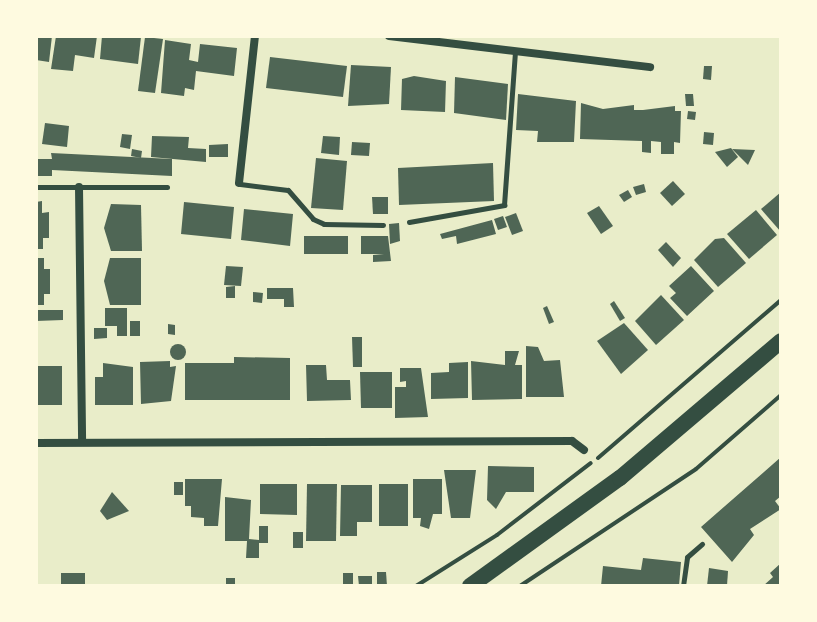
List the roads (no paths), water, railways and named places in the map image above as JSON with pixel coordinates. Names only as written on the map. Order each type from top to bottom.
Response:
[{"type":"highway","points":[[470,586],[620,478],[781,341]]},
{"type":"street","points":[[239,183],[255,36]]},
{"type":"street","points":[[389,36],[650,67]]},
{"type":"street","points":[[79,187],[82,442]]},
{"type":"street","points":[[36,443],[572,441],[584,450]]},
{"type":"lane","points":[[409,222],[504,205],[515,52]]},
{"type":"lane","points":[[239,183],[288,190],[313,219],[324,224],[383,225]]},
{"type":"lane","points":[[36,187],[167,187]]},
{"type":"lane","points":[[683,586],[687,557],[702,544]]}]
